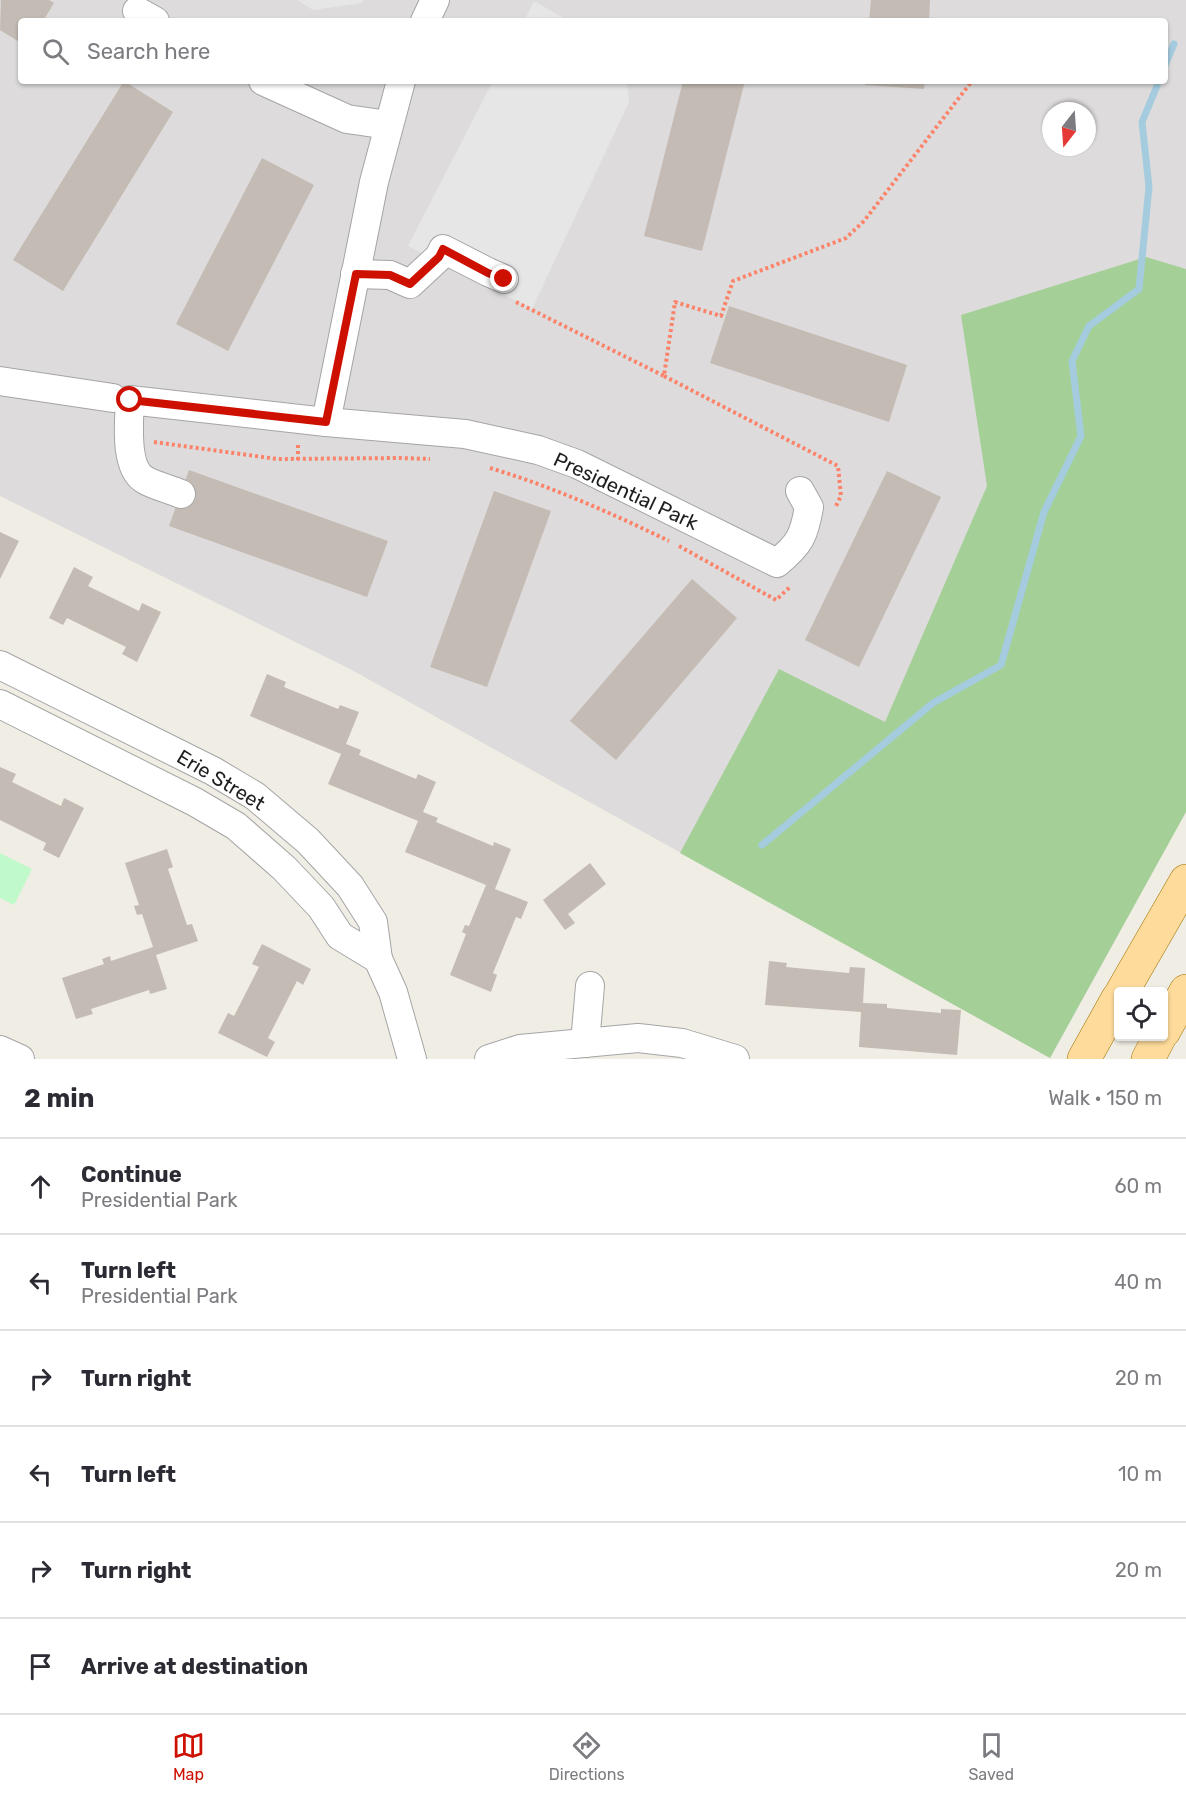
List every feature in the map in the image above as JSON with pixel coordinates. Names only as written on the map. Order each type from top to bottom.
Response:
[{"type":"main road","points":[[1125,987],[1186,881]]},
{"type":"main road","points":[[1168,1024],[1186,991]]},
{"type":"main road","points":[[1084,1059],[1114,1007]]},
{"type":"main road","points":[[1148,1059],[1157,1041]]},
{"type":"street","points":[[426,18],[435,0]]},
{"type":"street","points":[[270,84],[347,118],[388,125]]},
{"type":"street","points":[[326,422],[388,125],[400,84]]},
{"type":"street","points":[[356,274],[390,275],[410,284],[439,257],[443,249],[488,273],[506,288]]},
{"type":"street","name":"Presidential Park","points":[[0,381],[122,399],[326,422],[465,434],[538,450],[577,464],[777,563],[791,551],[805,532],[809,507],[800,490]]},
{"type":"street","points":[[122,399],[132,460],[143,479],[181,494]]},
{"type":"street","name":"Erie Street","points":[[0,665],[213,771],[255,796],[308,841],[350,886],[373,922],[378,959],[393,992],[412,1059]]},
{"type":"street","name":"Erie Street","points":[[0,704],[195,802],[236,826],[284,868],[321,907],[340,936],[378,959]]},
{"type":"street","points":[[329,920],[357,898]]},
{"type":"street","points":[[577,1049],[590,986]]},
{"type":"street","points":[[489,1059],[520,1049],[577,1049],[638,1038],[682,1042],[735,1059]]},
{"type":"street","points":[[0,1050],[20,1059]]},
{"type":"path","points":[[506,288],[664,376],[675,302],[721,316],[733,282],[846,238],[864,221],[970,84]]},
{"type":"shaded area","points":[[0,0],[1186,0],[1186,811],[1050,1058],[350,669],[0,496]]},
{"type":"shaded area","points":[[297,0],[363,0],[362,3],[313,10]]},
{"type":"shaded area","points":[[534,1],[564,18],[526,18]]},
{"type":"shaded area","points":[[491,84],[627,84],[629,102],[532,309],[408,246]]},
{"type":"green space","points":[[1146,257],[1186,269],[1186,812],[1050,1058],[680,853],[779,669],[885,722],[987,486],[961,315]]},
{"type":"green space","points":[[0,853],[32,869],[14,905],[0,898]]},
{"type":"building","points":[[1,0],[49,0],[54,3],[45,18],[18,18],[18,41],[0,30]]},
{"type":"building","points":[[871,0],[930,0],[929,18],[869,18]]},
{"type":"building","points":[[122,84],[129,84],[173,112],[63,291],[13,260]]},
{"type":"building","points":[[682,84],[744,84],[702,251],[644,236]]},
{"type":"building","points":[[865,84],[925,84],[924,89]]},
{"type":"building","points":[[262,158],[314,185],[228,351],[176,324]]},
{"type":"building","points":[[729,306],[907,365],[889,422],[710,363]]},
{"type":"building","points":[[189,470],[388,541],[367,597],[169,526]]},
{"type":"building","points":[[887,471],[941,497],[859,667],[805,640]]},
{"type":"building","points":[[494,491],[551,511],[487,687],[430,667]]},
{"type":"building","points":[[0,532],[19,541],[0,579]]},
{"type":"building","points":[[74,567],[93,577],[88,586],[139,611],[142,603],[161,612],[137,662],[122,654],[126,647],[67,618],[63,625],[49,618]]},
{"type":"building","points":[[692,579],[737,618],[616,760],[570,721]]},
{"type":"building","points":[[267,674],[286,682],[284,687],[338,709],[340,705],[359,712],[346,744],[361,750],[359,755],[416,779],[418,774],[436,782],[423,812],[438,818],[436,822],[493,846],[494,842],[511,849],[495,889],[528,902],[521,919],[516,917],[493,973],[497,975],[491,992],[450,975],[466,934],[462,932],[465,925],[469,926],[486,885],[405,852],[418,821],[328,784],[341,754],[250,716]]},
{"type":"building","points":[[0,767],[16,774],[12,782],[61,806],[64,798],[84,808],[59,858],[43,850],[46,843],[0,820]]},
{"type":"building","points":[[167,849],[173,867],[168,869],[187,925],[192,924],[198,941],[156,955],[167,989],[150,994],[149,990],[91,1009],[93,1014],[76,1019],[62,978],[104,964],[102,959],[110,956],[111,961],[153,947],[142,914],[137,915],[134,906],[139,905],[125,863]]},
{"type":"building","points":[[590,863],[606,884],[568,914],[575,923],[565,930],[543,900]]},
{"type":"building","points":[[262,944],[311,969],[303,985],[297,981],[268,1038],[275,1042],[267,1057],[218,1033],[228,1013],[234,1016],[259,967],[252,964]]},
{"type":"building","points":[[769,961],[787,963],[786,967],[849,973],[850,967],[865,968],[863,1003],[887,1004],[887,1008],[941,1013],[941,1009],[961,1010],[957,1055],[859,1047],[861,1012],[765,1005]]},
{"type":"waterway","points":[[1168,58],[1174,44]]},
{"type":"waterway","points":[[762,845],[933,703],[1001,665],[1044,512],[1081,436],[1072,361],[1089,326],[1139,289],[1149,187],[1142,122],[1158,84]]},
{"type":"route","points":[[130,400],[326,422],[356,274],[390,275],[410,284],[439,257],[443,249],[504,279]]}]
